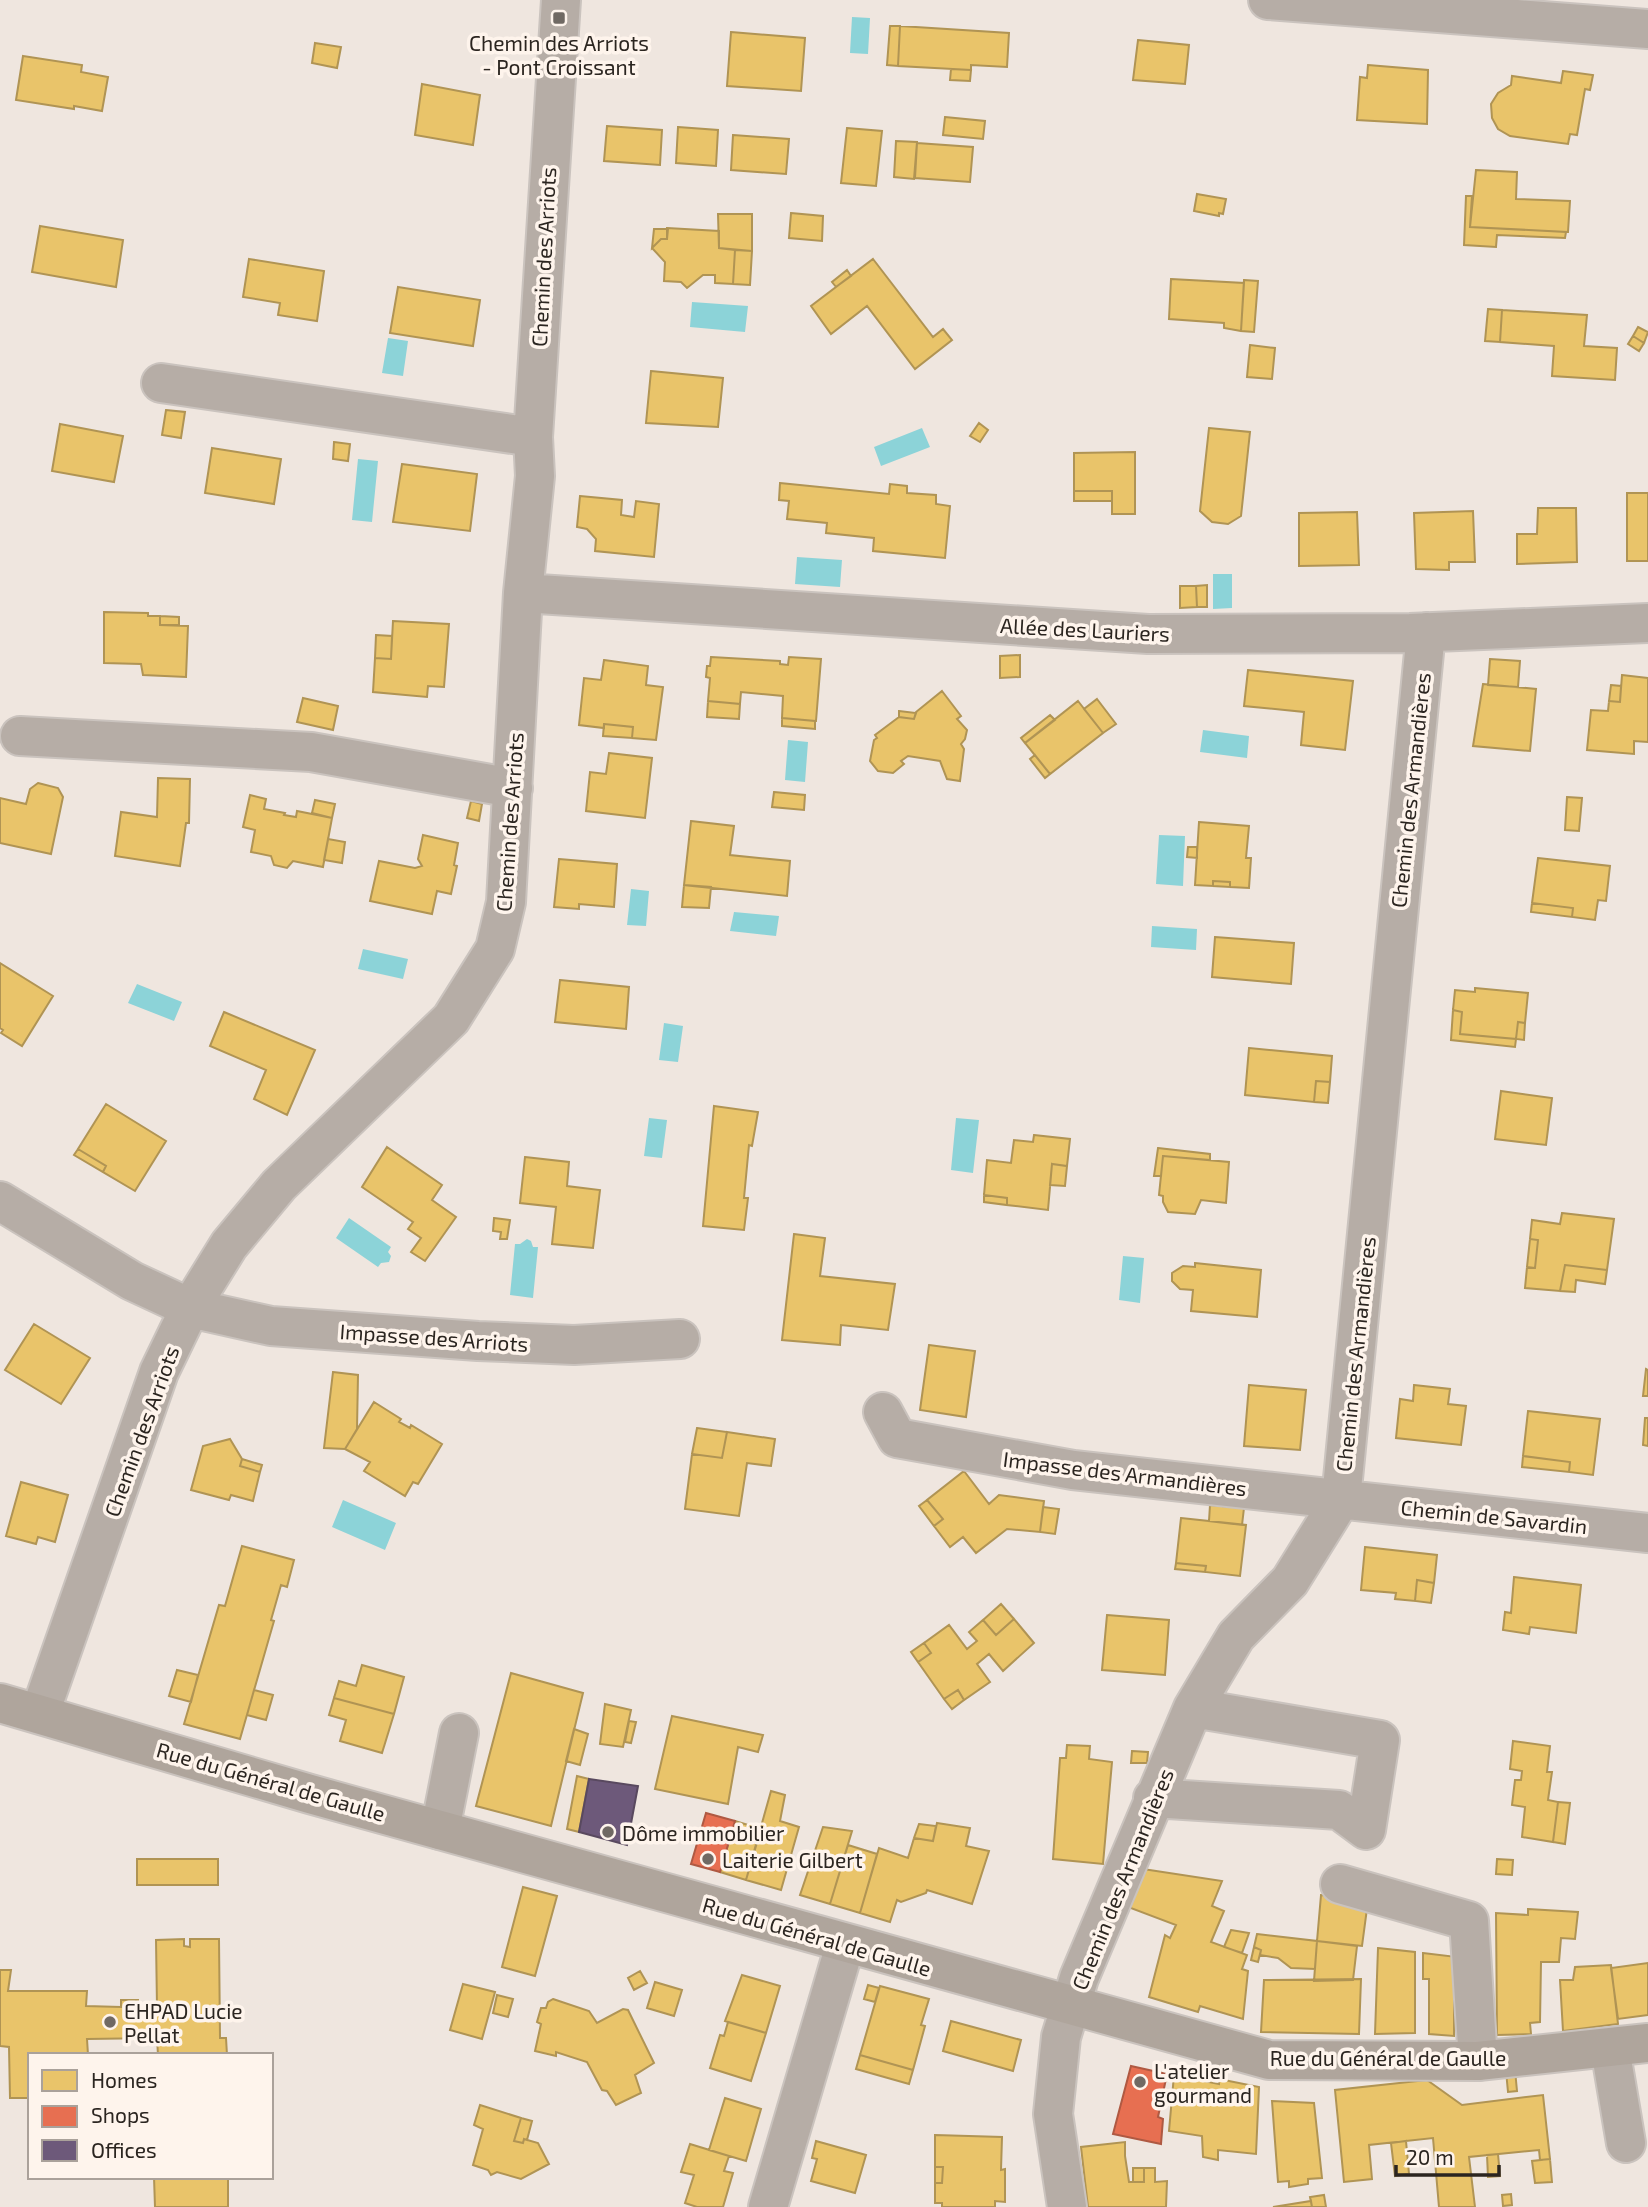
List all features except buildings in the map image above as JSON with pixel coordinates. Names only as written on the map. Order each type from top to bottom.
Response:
[{"type":"main road","name":"Rue du Général de Gaulle","points":[[0,1703],[845,1945],[1269,2060],[1478,2061],[1648,2043]]},
{"type":"street","name":"Chemin des Arriots","points":[[40,1713],[159,1372],[190,1308],[229,1245],[279,1185],[451,1020],[495,949],[506,902],[523,593],[535,476],[533,437],[561,0]]},
{"type":"street","points":[[1268,0],[1497,8],[1648,29]]},
{"type":"street","points":[[162,383],[533,437]]},
{"type":"street","name":"Allée des Lauriers","points":[[523,593],[1148,634],[1426,632],[1648,623]]},
{"type":"street","name":"Chemin des Armandières","points":[[1067,2207],[1053,2114],[1060,2037],[1084,1966],[1193,1708],[1236,1636],[1290,1581],[1341,1499],[1426,632]]},
{"type":"street","points":[[20,736],[312,752],[513,788]]},
{"type":"street","name":"Impasse des Arriots","points":[[0,1201],[132,1281],[190,1308],[271,1326],[574,1345],[680,1339]]},
{"type":"street","name":"Impasse des Armandières","points":[[883,1412],[897,1438],[1073,1470],[1341,1499]]},
{"type":"street","name":"Chemin de Savardin","points":[[1341,1499],[1648,1533]]},
{"type":"street","points":[[1153,1798],[1339,1810],[1366,1830],[1380,1740],[1193,1708]]},
{"type":"street","points":[[440,1830],[459,1733]]},
{"type":"street","points":[[1340,1885],[1469,1921],[1478,2061]]},
{"type":"street","points":[[768,2207],[845,1945]]},
{"type":"street","points":[[1610,2048],[1626,2143]]},
{"type":"water","points":[[852,17],[870,18],[868,54],[850,53]]},
{"type":"water","points":[[692,302],[748,306],[745,332],[690,327]]},
{"type":"water","points":[[388,338],[408,341],[403,376],[382,373]]},
{"type":"water","points":[[922,428],[930,447],[881,466],[874,447]]},
{"type":"water","points":[[358,459],[378,461],[372,522],[352,520]]},
{"type":"water","points":[[797,557],[842,560],[840,587],[795,584]]},
{"type":"water","points":[[1213,574],[1232,574],[1232,608],[1213,609]]},
{"type":"water","points":[[1203,730],[1249,736],[1247,758],[1200,752]]},
{"type":"water","points":[[788,740],[808,742],[805,782],[785,780]]},
{"type":"water","points":[[1159,835],[1185,836],[1183,886],[1156,884]]},
{"type":"water","points":[[631,889],[649,891],[646,926],[627,925]]},
{"type":"water","points":[[734,912],[779,916],[776,936],[730,931]]},
{"type":"water","points":[[1152,926],[1197,929],[1196,950],[1151,947]]},
{"type":"water","points":[[363,949],[408,959],[403,979],[358,969]]},
{"type":"water","points":[[137,984],[182,1002],[174,1021],[128,1003]]},
{"type":"water","points":[[664,1023],[683,1026],[678,1062],[659,1060]]},
{"type":"water","points":[[649,1118],[667,1120],[662,1158],[644,1156]]},
{"type":"water","points":[[956,1118],[979,1120],[973,1173],[951,1170]]},
{"type":"water","points":[[349,1218],[391,1247],[388,1252],[391,1256],[389,1262],[381,1263],[378,1267],[336,1238]]},
{"type":"water","points":[[527,1239],[533,1247],[538,1247],[533,1298],[510,1295],[515,1244]]},
{"type":"water","points":[[1123,1256],[1144,1258],[1140,1303],[1119,1300]]},
{"type":"water","points":[[343,1500],[396,1523],[385,1550],[332,1527]]},
{"type":"place","name":"Chemin des Arriots - Pont Croissant","points":[[559,18]]},
{"type":"place","name":"Dôme immobilier","points":[[608,1832]]},
{"type":"place","name":"Laiterie Gilbert","points":[[708,1859]]},
{"type":"place","name":"EHPAD Lucie Pellat","points":[[110,2022]]},
{"type":"place","name":"L'atelier gourmand","points":[[1140,2082]]}]
